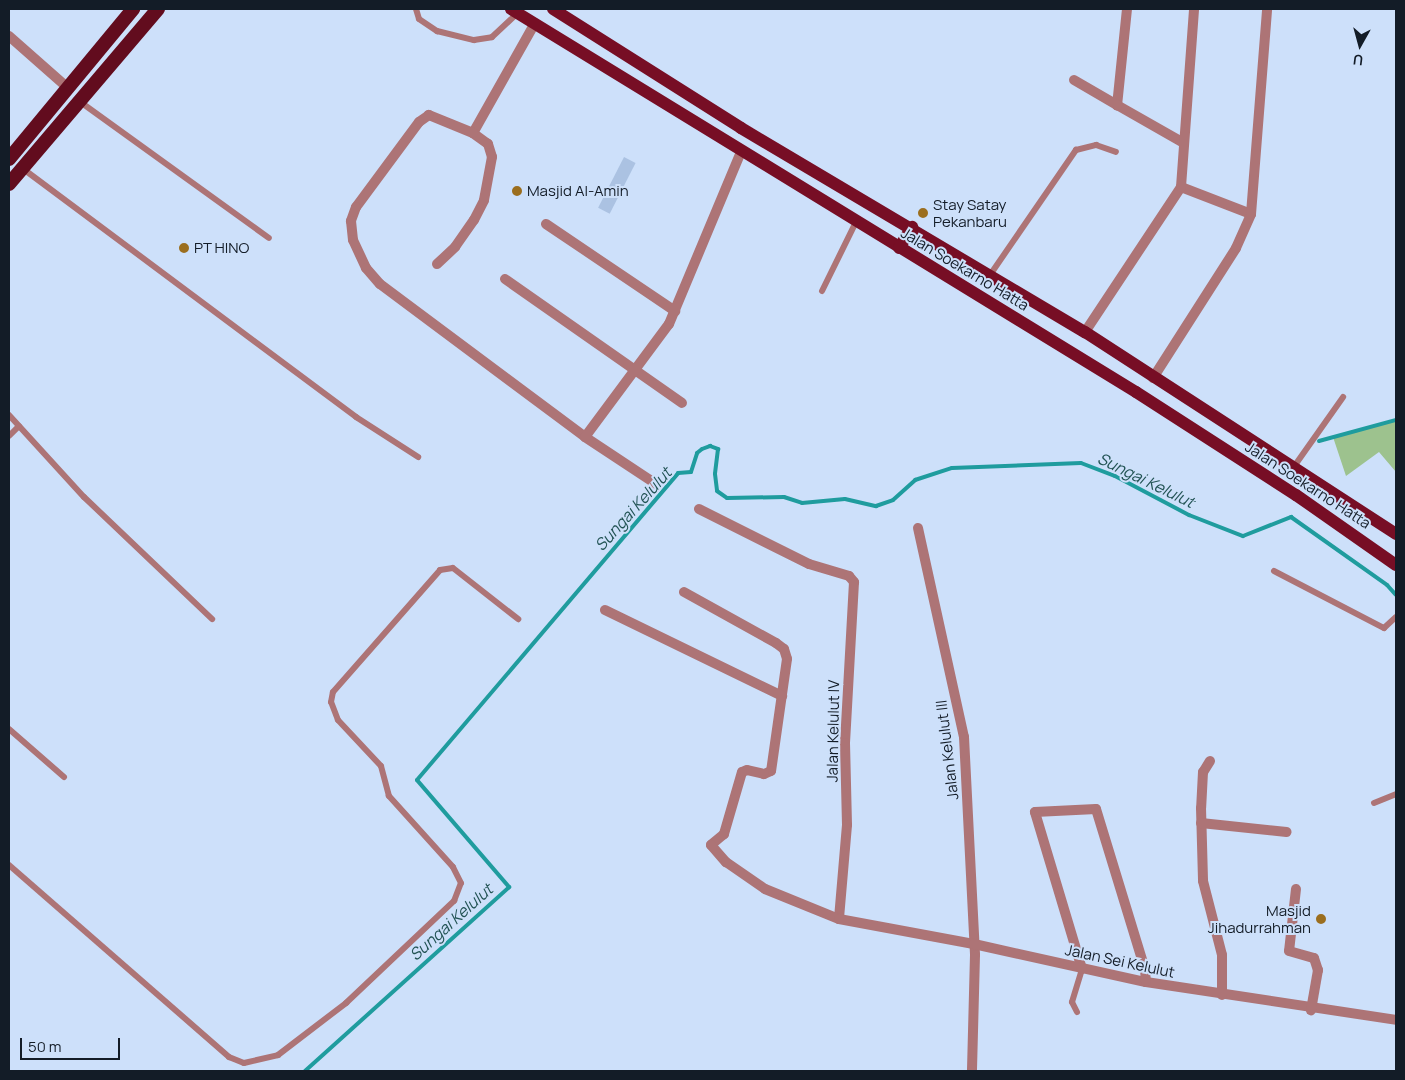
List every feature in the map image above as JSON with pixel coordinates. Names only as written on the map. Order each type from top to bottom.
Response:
[{"type":"highway","points":[[9,159],[133,9]]},
{"type":"highway","points":[[9,184],[158,9]]},
{"type":"main road","name":"Jalan Soekarno Hatta","points":[[553,9],[741,128],[912,227],[1085,332],[1153,378],[1396,534]]},
{"type":"main road","name":"Jalan Soekarno Hatta","points":[[514,11],[741,152],[1136,392],[1296,495],[1396,565]]},
{"type":"main road","points":[[900,248],[912,227]]},
{"type":"street","points":[[1117,105],[1127,9]]},
{"type":"street","points":[[1085,332],[1181,186],[1194,9]]},
{"type":"street","points":[[1153,378],[1236,248],[1252,214],[1267,9]]},
{"type":"street","points":[[473,133],[535,23]]},
{"type":"street","points":[[9,36],[68,88]]},
{"type":"street","points":[[1074,80],[1184,143]]},
{"type":"street","points":[[437,264],[455,247],[474,220],[488,183],[492,157],[488,144],[473,133],[429,115],[419,122],[356,207],[351,221],[352,240],[366,268],[380,284],[585,436],[656,484]]},
{"type":"street","points":[[585,436],[636,372],[675,311],[741,152]]},
{"type":"street","points":[[1181,186],[1252,214]]},
{"type":"street","points":[[546,224],[675,311]]},
{"type":"street","points":[[505,279],[682,403]]},
{"type":"street","name":"Jalan Kelulut IV","points":[[699,509],[809,564],[849,576],[855,588],[844,743],[847,825],[839,919]]},
{"type":"street","name":"Jalan Kelulut III","points":[[918,528],[964,737],[974,944],[972,1071]]},
{"type":"street","points":[[605,610],[782,696],[787,659],[784,649],[684,592]]},
{"type":"street","name":"Jalan Sei Kelulut","points":[[782,696],[772,771],[764,774],[746,770],[742,772],[724,834],[711,845],[726,862],[765,889],[839,919],[974,944],[1146,982],[1311,1010],[1396,1020]]},
{"type":"street","points":[[1210,761],[1203,772],[1201,823],[1203,881],[1224,968],[1222,995]]},
{"type":"street","points":[[1082,969],[1035,812],[1096,809],[1145,969],[1146,982]]},
{"type":"street","points":[[1201,823],[1287,832]]},
{"type":"street","points":[[1296,889],[1289,951],[1314,958],[1318,970],[1311,1010]]},
{"type":"lane","points":[[416,9],[419,19],[437,31],[474,40],[492,37],[514,11]]},
{"type":"lane","points":[[80,101],[269,238]]},
{"type":"lane","points":[[990,275],[1076,150],[1096,146],[1116,152]]},
{"type":"lane","points":[[22,168],[356,417],[418,458]]},
{"type":"lane","points":[[822,290],[856,222]]},
{"type":"lane","points":[[1293,468],[1344,397]]},
{"type":"lane","points":[[9,415],[84,497],[212,619]]},
{"type":"lane","points":[[9,436],[19,426]]},
{"type":"lane","points":[[9,865],[229,1057],[244,1062],[278,1056],[346,1003],[454,901],[461,883],[453,866],[389,796],[381,766],[338,720],[331,702],[333,692],[440,570],[452,568],[518,619]]},
{"type":"lane","points":[[1274,571],[1384,628],[1396,617]]},
{"type":"lane","points":[[9,729],[64,777]]},
{"type":"lane","points":[[1374,803],[1396,794]]},
{"type":"lane","points":[[1077,1012],[1072,1002],[1082,969]]},
{"type":"green space","points":[[1396,420],[1396,472],[1379,452],[1346,476],[1333,437]]},
{"type":"building","points":[[624,157],[636,163],[610,214],[598,208]]},
{"type":"waterway","points":[[1319,441],[1396,420]]},
{"type":"waterway","name":"Sungai Kelulut","points":[[305,1071],[509,887],[417,780],[678,473],[691,472],[697,453],[702,449],[710,446],[718,449],[715,474],[717,491],[727,498],[784,497],[802,503],[845,499],[876,506],[893,500],[915,480],[952,468],[1081,463],[1115,476],[1189,515],[1243,536],[1291,517],[1387,585],[1396,595]]},
{"type":"place","name":"Masjid Al-Amin","points":[[517,191]]},
{"type":"place","name":"Stay Satay Pekanbaru","points":[[923,213]]},
{"type":"place","name":"PT HINO","points":[[184,248]]},
{"type":"place","name":"Masjid Jihadurrahman","points":[[1321,919]]}]
